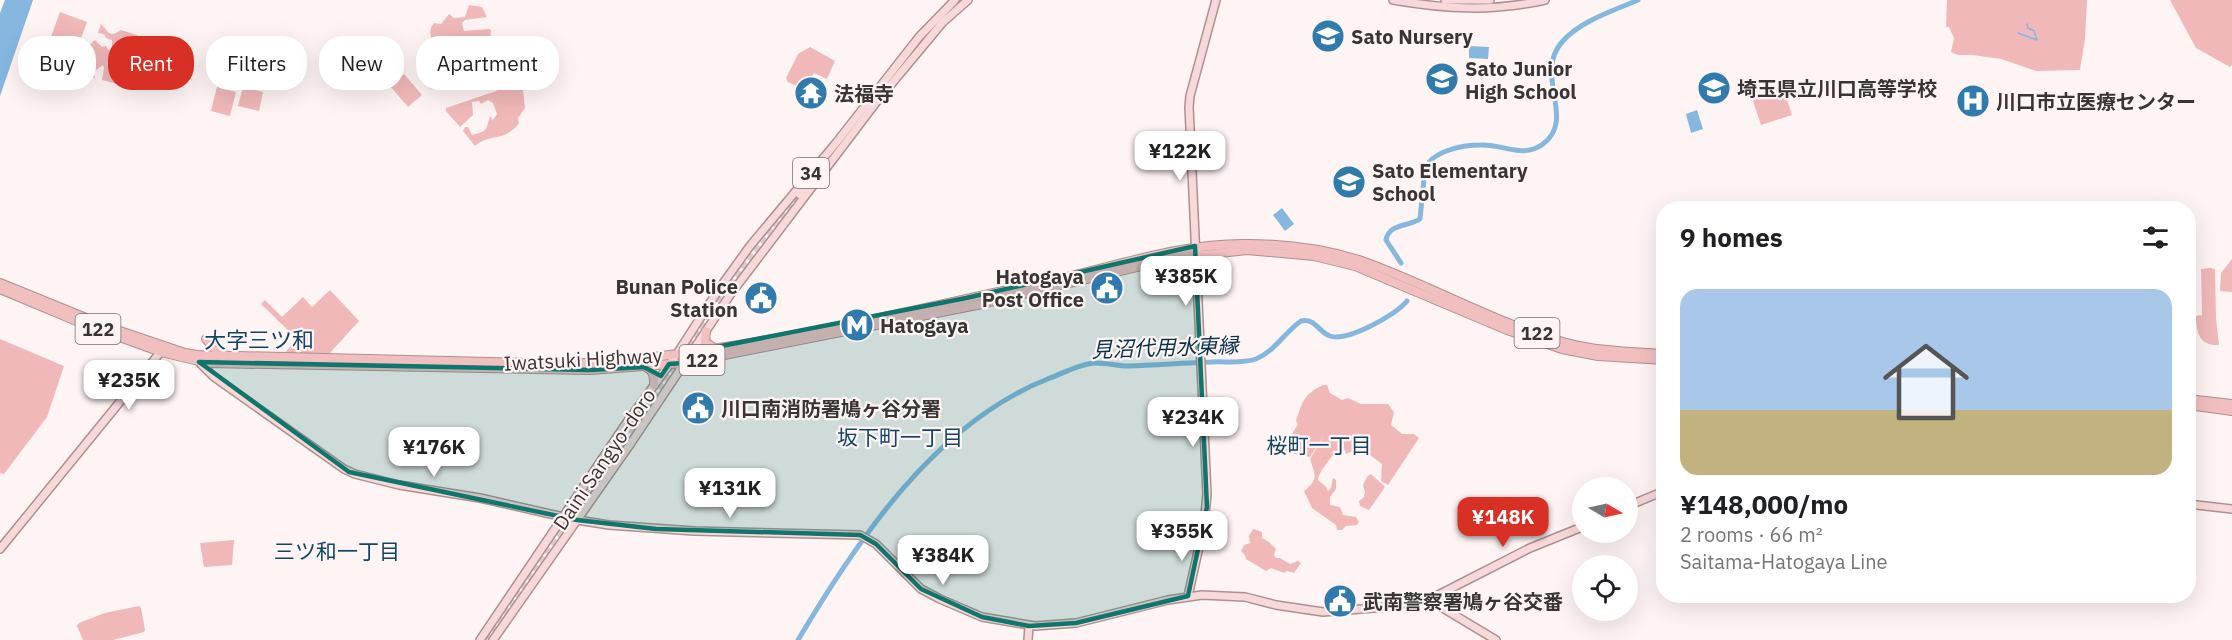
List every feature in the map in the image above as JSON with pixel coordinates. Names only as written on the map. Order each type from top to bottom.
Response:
[{"type":"highway","name":"Iwatsuki Highway","points":[[198,359],[223,357],[571,364],[677,354],[997,292],[1195,250],[1246,244],[1314,250],[1357,260],[1419,289]]},
{"type":"highway","name":"Iwatsuki Highway","points":[[198,359],[238,365],[590,370],[684,363],[982,304],[1195,250]]},
{"type":"highway","name":"122","points":[[0,283],[163,349]]},
{"type":"highway","name":"122","points":[[0,289],[81,323],[198,359]]},
{"type":"highway","name":"122","points":[[1419,289],[1564,342],[1609,350],[1656,353]]},
{"type":"highway","name":"122","points":[[1419,289],[1507,330],[1562,349],[1598,356],[1656,360]]},
{"type":"highway","points":[[706,331],[705,342],[711,348],[717,348]]},
{"type":"highway","points":[[206,339],[223,357]]},
{"type":"highway","points":[[644,367],[652,370],[654,386]]},
{"type":"highway","points":[[2196,400],[2232,404]]},
{"type":"highway","points":[[2196,406],[2232,411]]},
{"type":"main road","name":"Daini Sangyo-doro","points":[[480,640],[625,425],[677,354],[750,246],[919,37],[956,0]]},
{"type":"main road","name":"34","points":[[820,161],[800,195],[828,167],[878,100],[924,44],[943,22],[968,0]]},
{"type":"main road","points":[[1188,596],[1203,534],[1208,494],[1195,250],[1190,96],[1216,0]]},
{"type":"main road","points":[[1393,0],[1472,9],[1512,6],[1545,0]]},
{"type":"main road","points":[[1445,0],[1490,0]]},
{"type":"main road","name":"Daini Sangyo-doro","points":[[493,640],[625,452],[730,296],[828,167]]},
{"type":"main road","points":[[0,549],[163,349]]},
{"type":"main road","points":[[198,359],[222,383],[349,472],[399,485],[480,498],[577,520],[656,529],[840,534],[865,537],[882,548],[921,589],[982,617],[1029,626],[1076,623],[1188,596],[1230,595],[1276,605],[1331,612],[1376,609],[1436,596],[1530,548],[1572,531]]},
{"type":"main road","points":[[625,425],[627,437],[632,437],[639,429]]},
{"type":"main road","points":[[608,450],[621,443],[625,446],[625,452]]},
{"type":"main road","points":[[1638,502],[1656,494]]},
{"type":"main road","points":[[2196,505],[2232,509]]},
{"type":"main road","points":[[1436,596],[1441,607],[1496,640]]},
{"type":"main road","points":[[1028,640],[1029,626]]},
{"type":"highlighted area","points":[[1195,246],[1207,507],[1188,596],[1076,623],[1029,626],[982,617],[921,589],[876,544],[860,535],[656,529],[577,520],[349,472],[199,362],[590,370],[644,367],[661,376],[669,364],[684,363],[691,352],[966,298]]},
{"type":"shaded area","points":[[1947,0],[2087,0],[2085,39],[2080,70],[2036,71],[2001,59],[1958,55],[1951,52],[1954,38],[1949,27],[1946,27]]},
{"type":"shaded area","points":[[2170,0],[2232,0],[2232,65],[2230,67],[2196,48]]},
{"type":"shaded area","points":[[469,5],[482,7],[487,17],[465,20],[462,23],[464,31],[489,29],[491,36],[431,36],[434,23],[441,24],[449,14],[454,18],[465,17]]},
{"type":"shaded area","points":[[60,12],[87,22],[82,36],[51,36]]},
{"type":"shaded area","points":[[101,24],[109,33],[114,34],[121,30],[138,36],[108,36],[108,39],[104,34],[98,33]]},
{"type":"shaded area","points":[[96,41],[102,47],[106,46],[108,82],[102,80],[103,65],[96,70]]},
{"type":"shaded area","points":[[810,47],[835,61],[827,79],[814,73],[805,90],[788,82],[786,78],[798,54]]},
{"type":"shaded area","points":[[404,74],[422,95],[408,107],[393,90],[404,90]]},
{"type":"shaded area","points":[[1783,87],[1792,115],[1761,125],[1752,98]]},
{"type":"shaded area","points":[[216,90],[236,92],[230,116],[211,111]]},
{"type":"shaded area","points":[[242,90],[263,92],[259,111],[238,106]]},
{"type":"shaded area","points":[[523,90],[525,108],[514,129],[503,136],[480,142],[475,146],[463,131],[465,127],[468,127],[472,135],[486,129],[490,116],[493,120],[497,114],[493,103],[488,100],[481,104],[479,101],[472,102],[473,115],[460,127],[446,108],[496,91]]},
{"type":"shaded area","points":[[2232,259],[2232,292],[2220,291],[2221,273]]},
{"type":"shaded area","points":[[2201,269],[2215,269],[2219,345],[2212,345],[2203,340],[2197,327],[2196,316],[2202,315]]},
{"type":"shaded area","points":[[330,290],[359,321],[329,354],[284,354],[297,339],[261,304],[265,300],[282,317],[303,297],[312,307]]},
{"type":"shaded area","points":[[0,339],[64,366],[47,417],[4,474],[0,473]]},
{"type":"shaded area","points":[[1323,385],[1327,385],[1330,393],[1342,400],[1348,398],[1361,404],[1388,404],[1394,412],[1391,425],[1402,434],[1414,434],[1419,438],[1388,485],[1381,481],[1382,464],[1362,449],[1359,448],[1346,454],[1341,446],[1324,467],[1318,480],[1328,491],[1333,478],[1336,480],[1336,489],[1330,497],[1330,505],[1340,507],[1343,515],[1356,517],[1359,522],[1357,525],[1346,526],[1342,530],[1337,530],[1336,525],[1312,508],[1304,491],[1314,480],[1310,459],[1325,434],[1310,457],[1282,451],[1298,424],[1296,421],[1305,399]]},
{"type":"shaded area","points":[[1371,474],[1385,487],[1369,510],[1360,506],[1359,501],[1364,497],[1363,485]]},
{"type":"shaded area","points":[[1253,529],[1262,532],[1262,538],[1276,549],[1274,555],[1276,558],[1290,564],[1298,561],[1301,563],[1294,573],[1287,571],[1284,573],[1271,568],[1266,571],[1246,559],[1241,551],[1244,545],[1250,543],[1249,536]]},
{"type":"shaded area","points":[[234,540],[232,565],[204,567],[200,543]]},
{"type":"shaded area","points":[[139,606],[144,632],[113,640],[83,640],[77,626],[79,623],[105,613]]},
{"type":"water","points":[[5,0],[33,0],[21,36],[18,36],[18,44],[0,96],[0,13]]},
{"type":"water","points":[[1469,46],[1489,47],[1488,59],[1469,58]]},
{"type":"water","points":[[1697,110],[1703,129],[1691,133],[1686,114]]},
{"type":"water","points":[[1282,208],[1294,224],[1285,231],[1273,215]]},
{"type":"waterway","name":"見沼代用水東縁","points":[[1401,263],[1386,240],[1395,228],[1420,219],[1425,169],[1429,163],[1441,153],[1465,146],[1489,145],[1520,151],[1543,144],[1552,134],[1556,122],[1552,68],[1554,55],[1562,42],[1587,22],[1638,0]]},
{"type":"waterway","points":[[2018,33],[2037,40],[2034,31],[2028,28],[2027,24]]},
{"type":"waterway","name":"見沼代用水東縁","points":[[798,640],[874,524],[904,488],[936,454],[971,423],[1009,398],[1050,378],[1093,363],[1129,366],[1251,361],[1263,356],[1301,321],[1314,323],[1326,334],[1338,337],[1371,326],[1393,313],[1407,301]]},
{"type":"tunnel","points":[[486,640],[725,292],[800,195]]},
{"type":"place","name":"Sato Nursery","points":[[1328,36]]},
{"type":"place","name":"Sato Junior High School","points":[[1442,79]]},
{"type":"place","name":"埼玉県立川口高等学校","points":[[1714,88]]},
{"type":"place","name":"法福寺","points":[[811,93]]},
{"type":"place","name":"川口市立医療センター","points":[[1973,101]]},
{"type":"place","name":"Sato Elementary School","points":[[1349,182]]},
{"type":"place","name":"Hatogaya Post Office","points":[[1107,288]]},
{"type":"place","name":"Bunan Police Station","points":[[761,298]]},
{"type":"place","name":"Hatogaya","points":[[857,325]]},
{"type":"place","name":"川口南消防署鳩ヶ谷分署","points":[[698,408]]},
{"type":"place","name":"武南警察署鳩ヶ谷交番","points":[[1340,601]]},
{"type":"district","name":"大字三ツ和","points":[[259,339]]},
{"type":"district","name":"坂下町一丁目","points":[[900,437]]},
{"type":"district","name":"桜町一丁目","points":[[1319,445]]},
{"type":"district","name":"三ツ和一丁目","points":[[337,551]]}]
